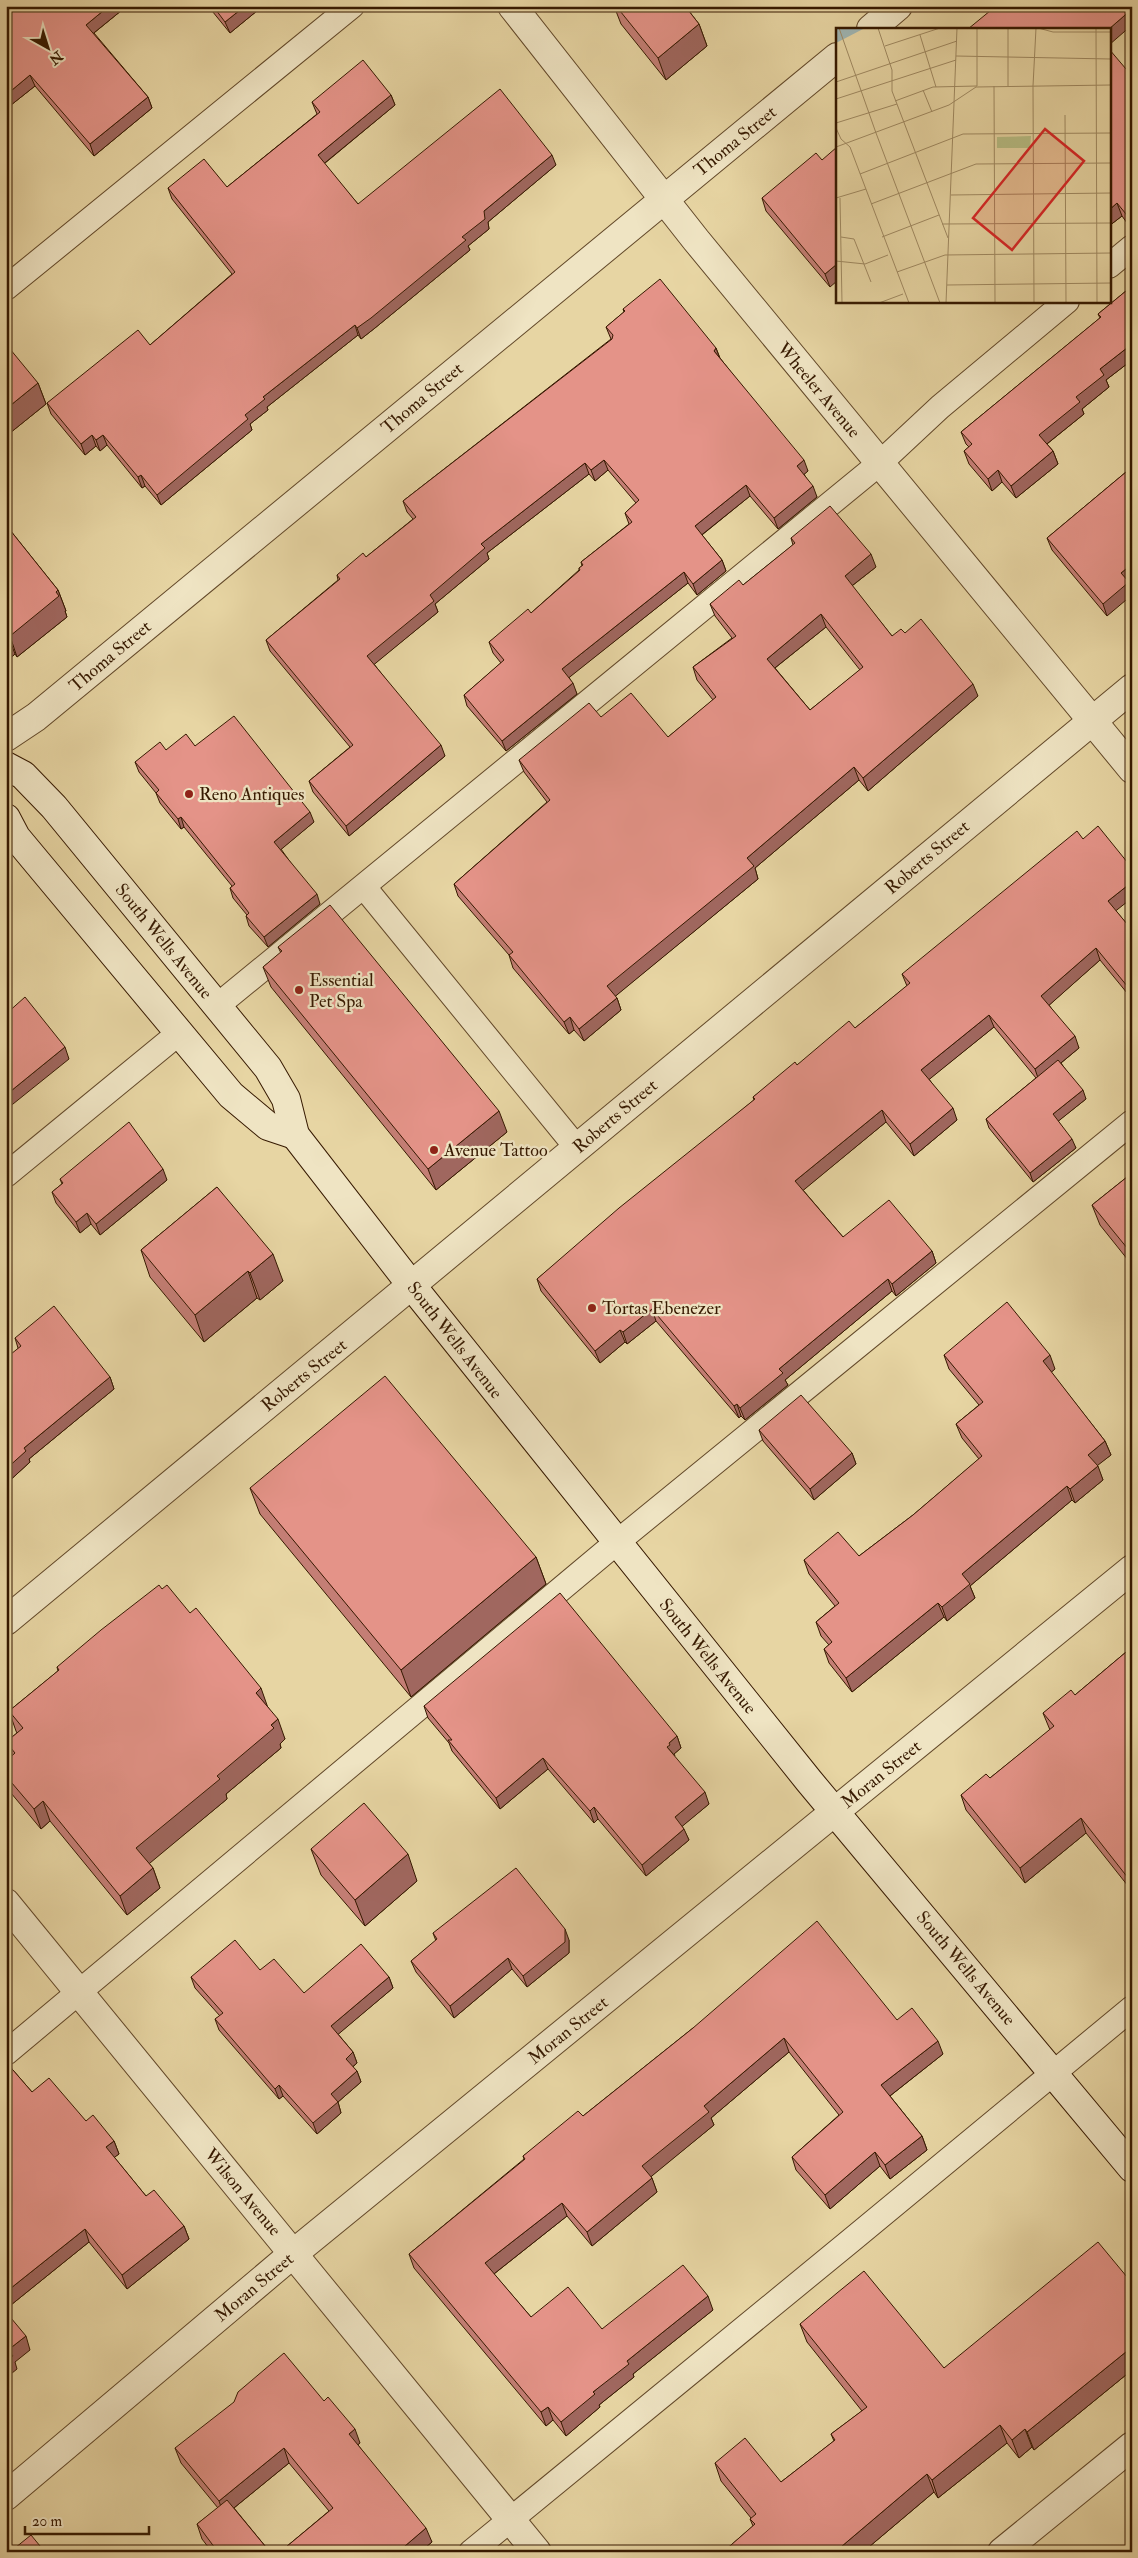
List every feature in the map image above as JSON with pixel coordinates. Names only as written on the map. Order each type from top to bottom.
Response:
[{"type":"street","name":"Wheeler Avenue","points":[[512,6],[665,199],[880,464],[1132,769]]},
{"type":"street","points":[[872,28],[898,6]]},
{"type":"street","name":"Thoma Street","points":[[6,737],[36,717],[836,58]]},
{"type":"street","name":"Roberts Street","points":[[6,1621],[1132,688]]},
{"type":"street","name":"South Wells Avenue","points":[[6,766],[23,775],[54,807],[268,1068],[286,1099],[295,1135],[412,1286],[616,1543],[835,1812],[1132,2168]]},
{"type":"street","points":[[6,818],[16,837],[231,1095],[268,1126],[295,1135]]},
{"type":"street","name":"Moran Street","points":[[6,2496],[294,2253],[1132,1569]]},
{"type":"street","name":"Wilson Avenue","points":[[6,1903],[537,2552]]},
{"type":"street","points":[[1002,2552],[1132,2446]]},
{"type":"lane","points":[[6,288],[352,6]]},
{"type":"lane","points":[[1110,265],[1132,247]]},
{"type":"lane","points":[[218,1006],[880,464],[940,407],[1065,302]]},
{"type":"lane","points":[[364,887],[577,1148]]},
{"type":"lane","points":[[6,1176],[179,1033]]},
{"type":"lane","points":[[6,2053],[79,1994],[616,1543],[1132,1122]]},
{"type":"lane","points":[[471,2552],[883,2216],[1053,2072],[1132,2008]]},
{"type":"building","points":[[6,6],[109,6],[86,25],[148,97],[90,144],[30,75],[6,95]]},
{"type":"building","points":[[213,6],[245,6],[225,22]]},
{"type":"building","points":[[616,6],[685,6],[699,24],[658,58]]},
{"type":"building","points":[[996,6],[1132,6],[1132,9],[1110,28],[969,28]]},
{"type":"building","points":[[1110,50],[1132,76],[1132,119],[1128,123],[1132,128],[1132,209],[1126,214],[1117,203],[1110,209]]},
{"type":"building","points":[[363,60],[391,95],[318,155],[358,204],[500,89],[552,155],[484,211],[485,219],[462,237],[466,240],[371,318],[357,328],[355,325],[263,397],[265,399],[245,415],[248,419],[157,495],[141,475],[138,477],[103,435],[96,440],[92,435],[81,444],[47,403],[138,330],[150,345],[235,272],[168,188],[204,159],[227,187],[320,112],[312,102]]},
{"type":"building","points":[[836,148],[836,265],[825,274],[762,198],[816,153],[822,160]]},
{"type":"building","points":[[660,279],[716,348],[714,351],[804,460],[797,466],[813,486],[774,518],[746,485],[695,526],[722,560],[693,584],[684,572],[562,669],[573,683],[502,741],[464,695],[504,660],[489,642],[528,609],[531,613],[580,570],[579,568],[583,565],[581,562],[632,522],[625,513],[639,500],[604,460],[591,470],[585,463],[481,544],[485,548],[430,595],[434,601],[367,656],[441,745],[346,826],[309,781],[353,745],[266,640],[340,579],[337,575],[363,553],[366,557],[416,517],[403,501],[612,339],[613,335],[606,327],[625,311],[623,309]]},
{"type":"building","points":[[1132,286],[1132,344],[1100,369],[1104,375],[1076,397],[1080,402],[1039,435],[1053,451],[1011,486],[998,470],[988,479],[964,451],[972,444],[961,432],[1101,317],[1098,314]]},
{"type":"building","points":[[10,349],[38,383],[6,409],[6,352]]},
{"type":"building","points":[[1132,467],[1132,564],[1121,573],[1129,582],[1103,604],[1047,538]]},
{"type":"building","points":[[830,506],[871,554],[845,576],[892,636],[901,629],[905,633],[921,619],[973,684],[863,778],[854,767],[747,858],[754,866],[607,986],[617,998],[579,1029],[570,1017],[564,1022],[509,955],[513,952],[454,884],[550,800],[519,760],[589,703],[601,717],[631,693],[668,737],[716,697],[693,667],[736,636],[710,604],[739,580],[743,585],[795,543],[791,538]],"holes":[[[821,614],[863,667],[810,710],[767,659]]]},
{"type":"building","points":[[6,525],[58,590],[56,592],[59,596],[10,636],[6,634]]},
{"type":"building","points":[[234,716],[310,812],[274,842],[317,894],[264,937],[246,916],[249,913],[230,888],[235,884],[181,817],[178,819],[156,793],[159,790],[135,762],[160,742],[166,750],[186,734],[195,746]]},
{"type":"building","points":[[1098,826],[1132,868],[1132,882],[1108,901],[1132,930],[1132,992],[1096,948],[1041,996],[1075,1036],[1035,1069],[989,1015],[921,1070],[953,1108],[910,1144],[882,1110],[795,1181],[843,1237],[889,1200],[932,1251],[892,1284],[888,1279],[779,1369],[783,1373],[740,1408],[737,1404],[734,1406],[652,1309],[623,1332],[620,1330],[595,1351],[537,1279],[619,1208],[755,1099],[753,1097],[795,1062],[797,1065],[849,1021],[855,1028],[910,983],[902,974],[1077,831],[1083,839]]},
{"type":"building","points":[[330,905],[499,1111],[428,1169],[263,967],[282,951],[278,947]]},
{"type":"building","points":[[25,997],[65,1047],[6,1095],[6,1014]]},
{"type":"building","points":[[1058,1060],[1083,1090],[1053,1114],[1072,1139],[1030,1173],[986,1119]]},
{"type":"building","points":[[129,1122],[163,1169],[96,1224],[87,1213],[76,1222],[52,1192],[63,1183],[60,1179]]},
{"type":"building","points":[[1132,1173],[1132,1254],[1092,1205]]},
{"type":"building","points":[[217,1187],[273,1254],[250,1273],[248,1271],[195,1315],[141,1250]]},
{"type":"building","points":[[1007,1302],[1050,1355],[1043,1361],[1105,1441],[1088,1455],[1098,1466],[1070,1489],[1067,1486],[962,1574],[970,1584],[942,1607],[938,1603],[846,1678],[824,1649],[832,1642],[816,1622],[839,1603],[804,1560],[838,1532],[859,1556],[913,1515],[982,1456],[956,1424],[983,1402],[944,1355]]},
{"type":"building","points":[[54,1306],[110,1377],[24,1448],[26,1451],[6,1469],[6,1358],[21,1346],[15,1338]]},
{"type":"building","points":[[385,1376],[536,1557],[401,1670],[250,1488]]},
{"type":"building","points":[[801,1395],[852,1453],[810,1489],[759,1430]]},
{"type":"building","points":[[159,1585],[162,1589],[167,1585],[190,1613],[196,1608],[261,1688],[256,1693],[278,1719],[271,1725],[274,1728],[217,1776],[220,1779],[136,1848],[153,1868],[120,1896],[43,1801],[34,1809],[6,1776],[6,1761],[15,1753],[6,1742],[23,1728],[9,1711],[59,1670],[57,1667],[101,1630]]},
{"type":"building","points":[[560,1593],[677,1736],[667,1747],[705,1792],[675,1817],[684,1829],[642,1865],[594,1807],[590,1811],[543,1758],[496,1798],[448,1740],[452,1740],[424,1706]]},
{"type":"building","points":[[1132,1647],[1132,1770],[1127,1774],[1132,1779],[1132,1883],[1081,1818],[1020,1868],[961,1795],[986,1774],[990,1778],[1054,1726],[1043,1713],[1071,1690],[1075,1695]]},
{"type":"building","points":[[364,1803],[408,1854],[355,1900],[311,1849]]},
{"type":"building","points":[[516,1868],[565,1929],[565,1942],[523,1976],[508,1958],[450,2006],[411,1961],[437,1939],[433,1933]]},
{"type":"building","points":[[817,1921],[897,2020],[912,2008],[938,2041],[881,2085],[922,2136],[885,2165],[875,2152],[825,2195],[792,2157],[843,2112],[784,2038],[704,2106],[709,2112],[642,2166],[652,2178],[587,2232],[562,2203],[485,2263],[531,2317],[568,2287],[602,2329],[683,2265],[708,2296],[627,2361],[629,2364],[593,2392],[595,2394],[561,2422],[548,2407],[541,2412],[409,2254],[525,2159],[523,2156],[578,2111],[583,2116],[693,2028]]},
{"type":"building","points":[[235,1940],[260,1970],[274,1959],[304,1993],[361,1944],[389,1977],[331,2026],[353,2052],[346,2059],[357,2071],[331,2094],[338,2102],[313,2123],[279,2085],[275,2089],[215,2019],[223,2013],[191,1977]]},
{"type":"building","points":[[6,2062],[32,2092],[49,2078],[86,2121],[93,2115],[114,2141],[106,2147],[146,2196],[154,2190],[184,2226],[122,2275],[85,2229],[6,2292]]},
{"type":"building","points":[[1098,2242],[1132,2283],[1132,2347],[1027,2432],[1025,2429],[1012,2440],[1000,2425],[932,2480],[927,2474],[835,2552],[723,2552],[755,2524],[750,2519],[756,2514],[715,2463],[745,2438],[781,2482],[835,2440],[831,2434],[867,2407],[800,2324],[837,2293],[864,2271],[944,2368]]},
{"type":"building","points":[[6,2312],[26,2336],[8,2350],[13,2356],[6,2361]]},
{"type":"building","points":[[284,2353],[324,2401],[328,2397],[355,2429],[349,2434],[426,2528],[398,2552],[280,2552],[333,2508],[284,2448],[219,2501],[175,2448],[234,2402],[238,2392]]},
{"type":"building","points":[[227,2500],[270,2552],[218,2552],[197,2524]]},
{"type":"building","points":[[31,2535],[45,2552],[10,2552]]},
{"type":"place","name":"Reno Antiques","points":[[189,794]]},
{"type":"place","name":"Essential Pet Spa","points":[[299,990]]},
{"type":"place","name":"Avenue Tattoo","points":[[434,1150]]},
{"type":"place","name":"Tortas Ebenezer","points":[[592,1308]]}]
